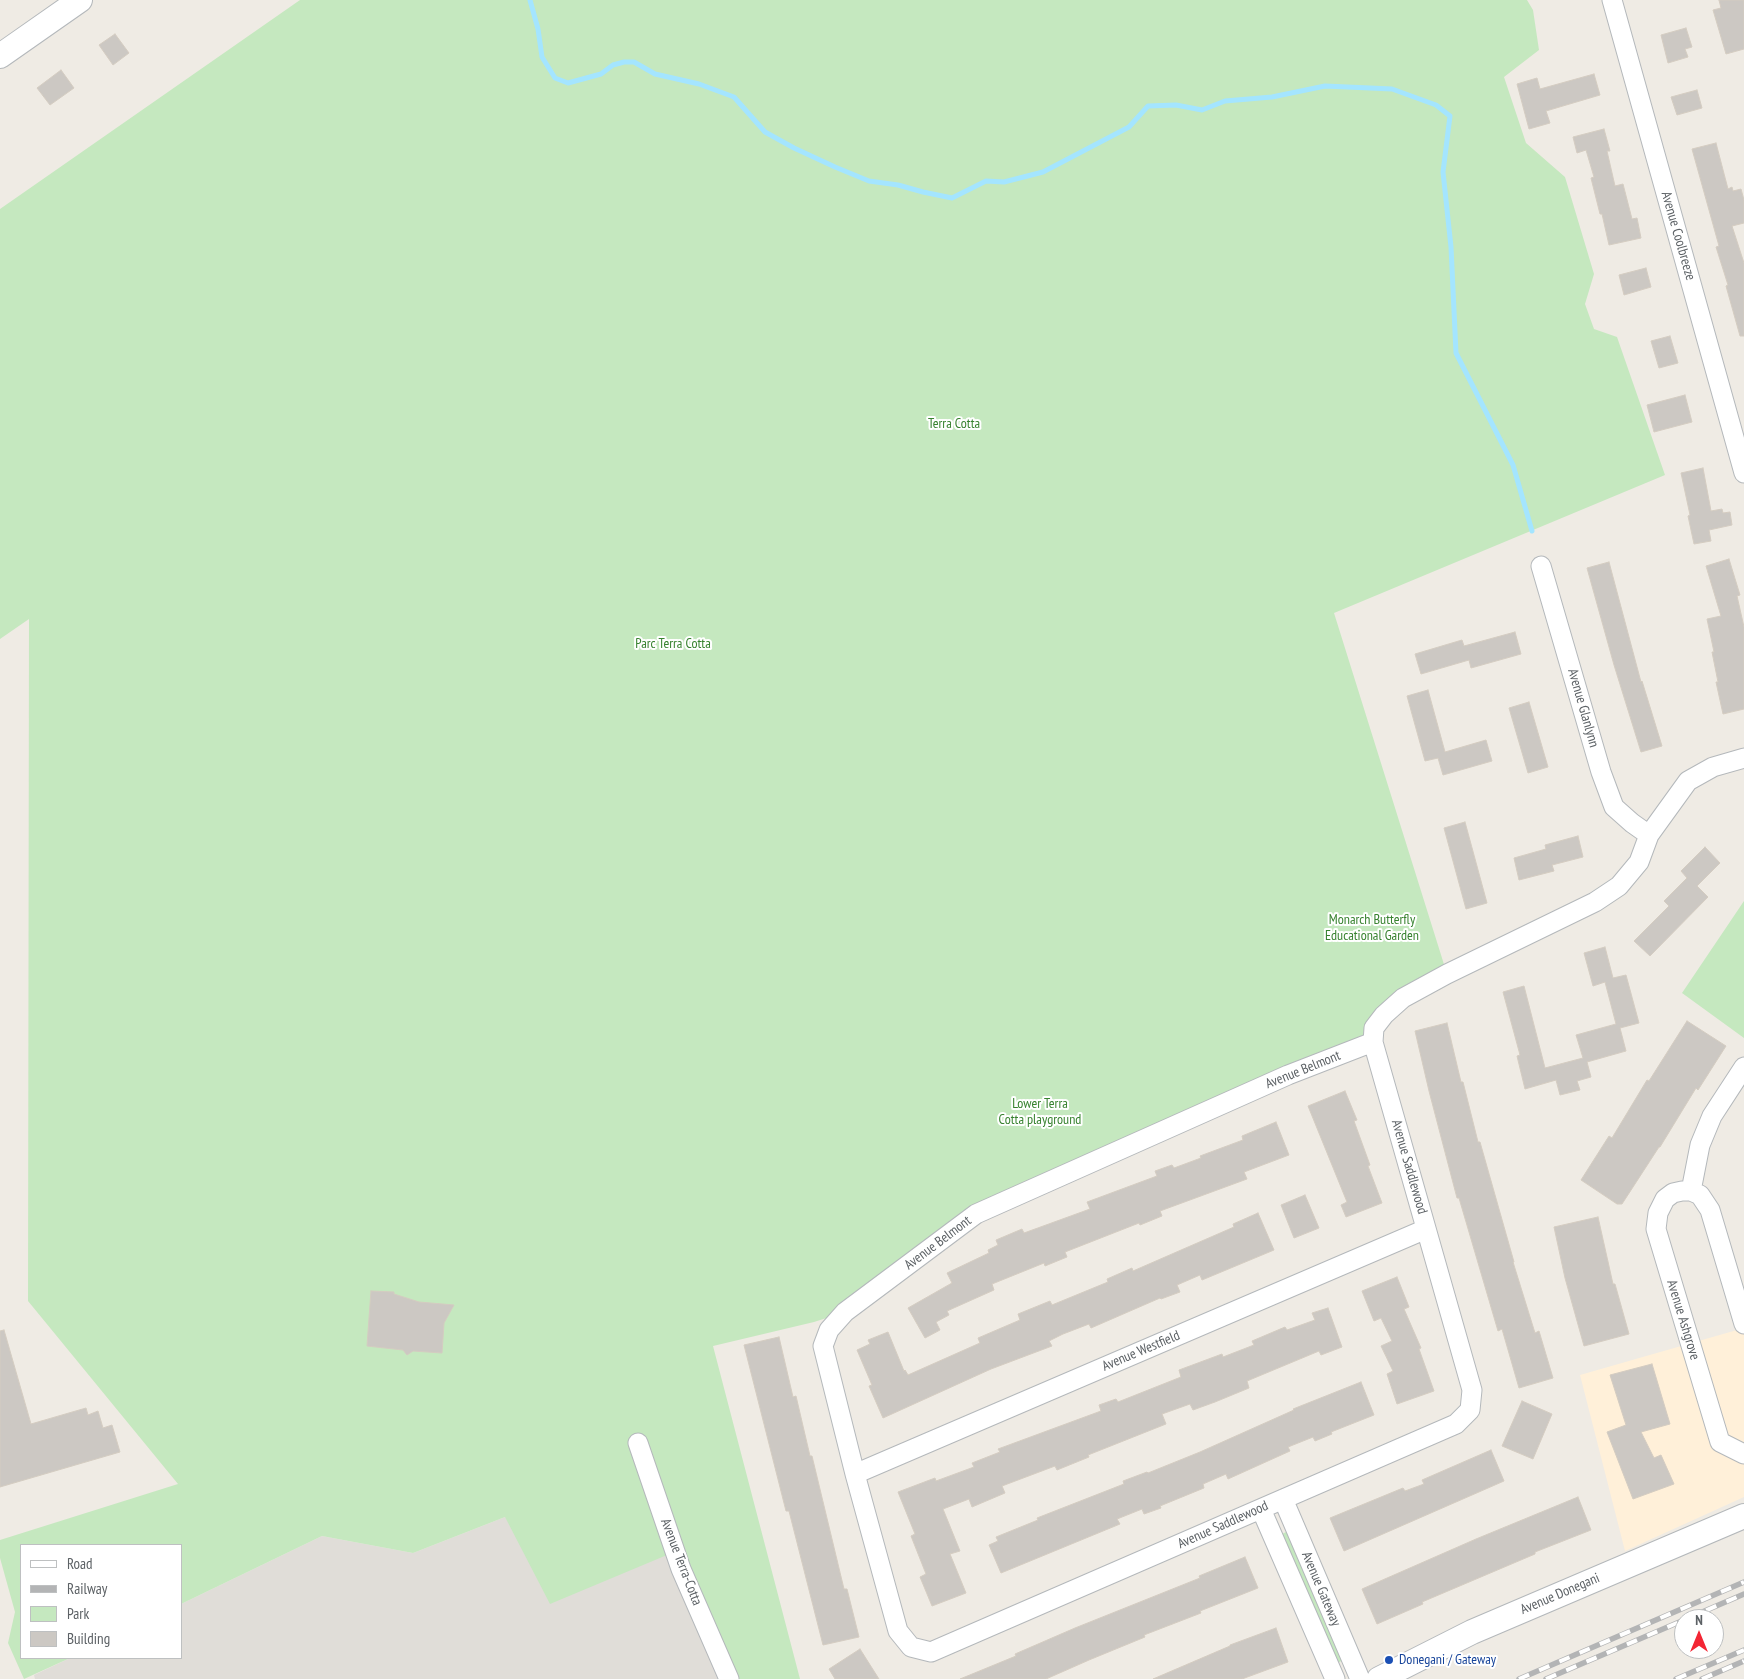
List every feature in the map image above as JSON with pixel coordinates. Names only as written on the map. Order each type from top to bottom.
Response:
[{"type":"street","points":[[0,56],[80,0]]},
{"type":"street","name":"Avenue Coolbreeze","points":[[1612,0],[1744,473]]},
{"type":"street","name":"Avenue Glanlynn","points":[[1541,566],[1601,772],[1614,807],[1649,835]]},
{"type":"street","points":[[1373,1042],[1374,1028],[1384,1015],[1403,998],[1447,974],[1595,902],[1619,886],[1639,862],[1649,835],[1688,782],[1713,768],[1744,758]]},
{"type":"street","name":"Avenue Saddlewood","points":[[823,1346],[855,1474],[898,1631],[910,1647],[931,1652],[1456,1424],[1470,1410],[1472,1390],[1373,1042]]},
{"type":"street","name":"Avenue Belmont","points":[[823,1346],[828,1330],[845,1312],[976,1214],[1288,1076],[1373,1042]]},
{"type":"street","points":[[1744,1067],[1712,1116],[1700,1145],[1691,1191],[1700,1195],[1710,1210],[1744,1324]]},
{"type":"street","name":"Avenue Ashgrove","points":[[1691,1191],[1682,1190],[1673,1193],[1665,1199],[1658,1213],[1656,1229],[1720,1442],[1744,1454]]},
{"type":"street","name":"Avenue Westfield","points":[[855,1474],[1426,1229]]},
{"type":"street","name":"Avenue Terra-Cotta","points":[[638,1443],[681,1569],[729,1679]]},
{"type":"street","name":"Avenue Gateway","points":[[1283,1498],[1360,1679]]},
{"type":"street","name":"Avenue Gateway","points":[[1261,1509],[1335,1679]]},
{"type":"street","name":"Avenue Donegani","points":[[1379,1679],[1472,1632],[1744,1516]]},
{"type":"shaded area","points":[[1744,1328],[1744,1497],[1625,1551],[1580,1375]]},
{"type":"shaded area","points":[[505,1517],[679,1549],[722,1679],[35,1679],[34,1675],[68,1659],[182,1659],[182,1604],[322,1536],[413,1553]]},
{"type":"green space","name":"Terra Cotta","points":[[300,0],[1527,0],[1533,10],[1539,50],[1504,77],[1526,143],[1565,177],[1594,274],[1585,304],[1594,329],[1617,337],[1665,475],[1334,613],[1447,974],[1403,998],[1373,1042],[976,1214],[845,1312],[814,1322],[713,1346],[800,1679],[737,1679],[679,1550],[550,1604],[505,1517],[413,1553],[322,1536],[182,1604],[182,1544],[20,1544],[20,1659],[68,1659],[24,1679],[8,1643],[15,1612],[0,1558],[0,1540],[178,1484],[28,1301],[29,619],[0,639],[0,209]]},
{"type":"green space","points":[[1744,901],[1744,1038],[1682,993]]},
{"type":"green space","points":[[1288,1531],[1343,1660],[1338,1663],[1282,1534]]},
{"type":"building","points":[[1719,0],[1744,0],[1744,49],[1726,54],[1713,10],[1721,8]]},
{"type":"building","points":[[1686,28],[1692,47],[1685,49],[1688,57],[1668,63],[1661,35]]},
{"type":"building","points":[[115,34],[129,53],[113,65],[99,45]]},
{"type":"building","points":[[61,70],[74,88],[50,105],[37,88]]},
{"type":"building","points":[[1594,74],[1600,95],[1546,111],[1550,123],[1529,129],[1517,84],[1537,78],[1540,89]]},
{"type":"building","points":[[1697,90],[1702,108],[1677,115],[1671,97]]},
{"type":"building","points":[[1604,129],[1610,151],[1607,151],[1615,186],[1623,184],[1632,219],[1637,218],[1641,238],[1609,245],[1591,178],[1594,177],[1586,150],[1577,153],[1573,137]]},
{"type":"building","points":[[1716,143],[1728,189],[1732,187],[1733,191],[1741,189],[1744,200],[1744,223],[1732,226],[1744,263],[1744,336],[1740,336],[1726,286],[1728,285],[1716,247],[1719,246],[1692,149]]},
{"type":"building","points":[[1646,268],[1651,287],[1624,295],[1619,275]]},
{"type":"building","points":[[1670,336],[1678,363],[1659,368],[1651,341]]},
{"type":"building","points":[[1685,395],[1692,422],[1654,432],[1647,405]]},
{"type":"building","points":[[1703,468],[1711,511],[1722,509],[1723,513],[1730,512],[1732,525],[1709,530],[1711,541],[1694,544],[1681,473]]},
{"type":"building","points":[[1729,559],[1740,595],[1737,596],[1744,627],[1744,709],[1723,714],[1716,682],[1718,682],[1712,652],[1714,652],[1707,619],[1721,616],[1706,566]]},
{"type":"building","points":[[1609,562],[1641,682],[1662,746],[1641,752],[1587,568]]},
{"type":"building","points":[[1515,632],[1521,654],[1471,668],[1469,660],[1421,674],[1415,654],[1462,640],[1464,646]]},
{"type":"building","points":[[1428,690],[1445,752],[1486,740],[1492,761],[1443,775],[1438,758],[1425,761],[1407,696]]},
{"type":"building","points":[[1529,702],[1548,767],[1528,773],[1509,708]]},
{"type":"building","points":[[1465,822],[1487,903],[1466,909],[1444,828]]},
{"type":"building","points":[[1578,836],[1583,857],[1552,865],[1554,871],[1519,880],[1514,858],[1546,849],[1545,845]]},
{"type":"building","points":[[1705,847],[1720,863],[1697,886],[1708,897],[1650,956],[1634,941],[1669,906],[1664,901],[1687,878],[1681,871]]},
{"type":"building","points":[[1605,947],[1613,978],[1626,975],[1639,1023],[1620,1028],[1626,1051],[1587,1062],[1591,1077],[1577,1081],[1580,1090],[1560,1095],[1556,1080],[1525,1089],[1517,1056],[1520,1055],[1503,992],[1524,986],[1545,1068],[1583,1058],[1576,1035],[1616,1024],[1605,982],[1593,986],[1584,953]]},
{"type":"building","points":[[1687,1021],[1726,1046],[1698,1090],[1696,1088],[1622,1204],[1617,1204],[1581,1180],[1609,1136],[1612,1138],[1647,1080],[1649,1081]]},
{"type":"building","points":[[1447,1023],[1461,1082],[1463,1082],[1478,1142],[1480,1142],[1513,1262],[1535,1333],[1539,1331],[1553,1378],[1519,1388],[1502,1329],[1498,1331],[1459,1198],[1457,1198],[1415,1031]]},
{"type":"building","points":[[1345,1091],[1357,1120],[1354,1121],[1382,1203],[1346,1217],[1341,1205],[1347,1202],[1308,1106]]},
{"type":"building","points":[[1276,1122],[1289,1155],[1244,1172],[1247,1179],[1160,1211],[1162,1216],[1140,1225],[1139,1223],[1065,1252],[1067,1257],[1045,1266],[1044,1263],[992,1284],[994,1290],[947,1311],[949,1315],[936,1322],[940,1330],[925,1338],[908,1308],[952,1283],[947,1273],[989,1253],[988,1250],[998,1245],[996,1240],[1022,1229],[1024,1233],[1090,1209],[1087,1202],[1157,1176],[1155,1171],[1172,1165],[1174,1168],[1201,1158],[1200,1156],[1243,1140],[1242,1136]]},
{"type":"building","points":[[1305,1195],[1319,1228],[1294,1238],[1281,1205]]},
{"type":"building","points":[[1258,1213],[1274,1250],[1202,1280],[1200,1275],[1177,1285],[1180,1292],[1160,1298],[1091,1328],[1089,1324],[1063,1334],[1049,1341],[1052,1346],[991,1369],[883,1418],[869,1386],[872,1385],[857,1350],[870,1344],[868,1340],[888,1332],[904,1371],[908,1375],[980,1343],[978,1338],[1020,1320],[1018,1314],[1050,1301],[1052,1305],[1108,1282],[1107,1279],[1132,1268],[1133,1271],[1234,1227],[1233,1224]]},
{"type":"building","points":[[1598,1217],[1613,1284],[1615,1284],[1629,1334],[1584,1346],[1565,1278],[1554,1227]]},
{"type":"building","points":[[1397,1277],[1409,1307],[1404,1309],[1421,1348],[1419,1349],[1434,1391],[1397,1404],[1387,1374],[1393,1371],[1381,1346],[1392,1341],[1381,1318],[1374,1321],[1362,1291]]},
{"type":"building","points":[[371,1291],[394,1292],[394,1294],[419,1302],[454,1305],[444,1323],[442,1353],[413,1351],[407,1355],[403,1350],[367,1346]]},
{"type":"building","points":[[1328,1308],[1342,1347],[1321,1355],[1319,1351],[1247,1381],[1249,1388],[1215,1402],[1193,1410],[1190,1404],[1162,1414],[1166,1424],[1088,1455],[1089,1457],[1057,1470],[1055,1466],[1002,1486],[1005,1493],[972,1507],[969,1499],[943,1509],[960,1551],[950,1554],[966,1593],[932,1606],[920,1577],[926,1574],[911,1536],[915,1534],[898,1492],[935,1478],[936,1481],[974,1467],[972,1463],[1000,1452],[998,1449],[1101,1411],[1099,1405],[1116,1399],[1118,1402],[1181,1377],[1179,1370],[1222,1354],[1223,1357],[1254,1345],[1252,1341],[1285,1327],[1287,1330],[1315,1320],[1312,1313]]},
{"type":"building","points":[[4,1330],[31,1424],[86,1408],[88,1415],[98,1411],[103,1428],[112,1425],[120,1452],[0,1487],[0,1331]]},
{"type":"building","points":[[779,1337],[793,1397],[796,1396],[810,1456],[812,1456],[844,1589],[847,1589],[859,1637],[823,1645],[789,1511],[786,1511],[744,1345]]},
{"type":"building","points":[[1652,1364],[1670,1424],[1641,1432],[1654,1458],[1661,1455],[1674,1484],[1633,1499],[1607,1432],[1626,1425],[1610,1375]]},
{"type":"building","points":[[1361,1382],[1374,1415],[1331,1432],[1332,1434],[1315,1441],[1313,1437],[1288,1447],[1290,1451],[1228,1479],[1226,1474],[1203,1484],[1204,1488],[1160,1506],[1161,1508],[1144,1514],[1142,1509],[1117,1519],[1120,1524],[1001,1573],[989,1545],[998,1541],[996,1537],[1038,1520],[1037,1518],[1124,1484],[1123,1481],[1200,1452],[1293,1409]]},
{"type":"building","points":[[1522,1401],[1552,1414],[1533,1459],[1502,1446]]},
{"type":"building","points":[[1491,1450],[1504,1481],[1344,1551],[1330,1518],[1403,1488],[1405,1491],[1424,1484],[1422,1480]]},
{"type":"building","points":[[1578,1497],[1591,1530],[1535,1552],[1535,1554],[1422,1602],[1423,1604],[1377,1624],[1362,1589]]},
{"type":"building","points":[[1245,1557],[1258,1588],[1144,1635],[1145,1637],[1046,1679],[960,1679],[1016,1656],[1015,1654],[1075,1628],[1200,1578],[1199,1576]]},
{"type":"building","points":[[1276,1628],[1288,1662],[1242,1679],[1153,1679],[1230,1645]]},
{"type":"building","points":[[860,1649],[879,1679],[835,1679],[829,1669]]},
{"type":"waterway","points":[[530,0],[538,29],[542,57],[555,78],[568,83],[601,74],[613,65],[634,62],[655,74],[699,84],[734,97],[765,132],[835,167],[869,181],[898,185],[952,198],[986,181],[1004,182],[1043,172],[1129,127],[1148,106],[1176,105],[1202,110],[1225,101],[1272,97],[1325,86],[1392,89],[1436,105],[1450,116],[1443,172],[1451,247],[1456,353],[1513,465],[1532,531]]},
{"type":"railway","points":[[1519,1679],[1744,1582]]},
{"type":"railway","points":[[1709,1609],[1744,1594]]},
{"type":"railway","points":[[1546,1679],[1674,1624]]},
{"type":"railway","points":[[1676,1679],[1744,1650]]},
{"type":"railway","points":[[1702,1679],[1744,1661]]},
{"type":"place","name":"Donegani / Gateway","points":[[1389,1660]]},
{"type":"park label","name":"Parc Terra Cotta","points":[[673,644]]},
{"type":"park label","name":"Monarch Butterfly Educational Garden","points":[[1372,928]]},
{"type":"park label","name":"Lower Terra Cotta playground","points":[[1040,1112]]}]
